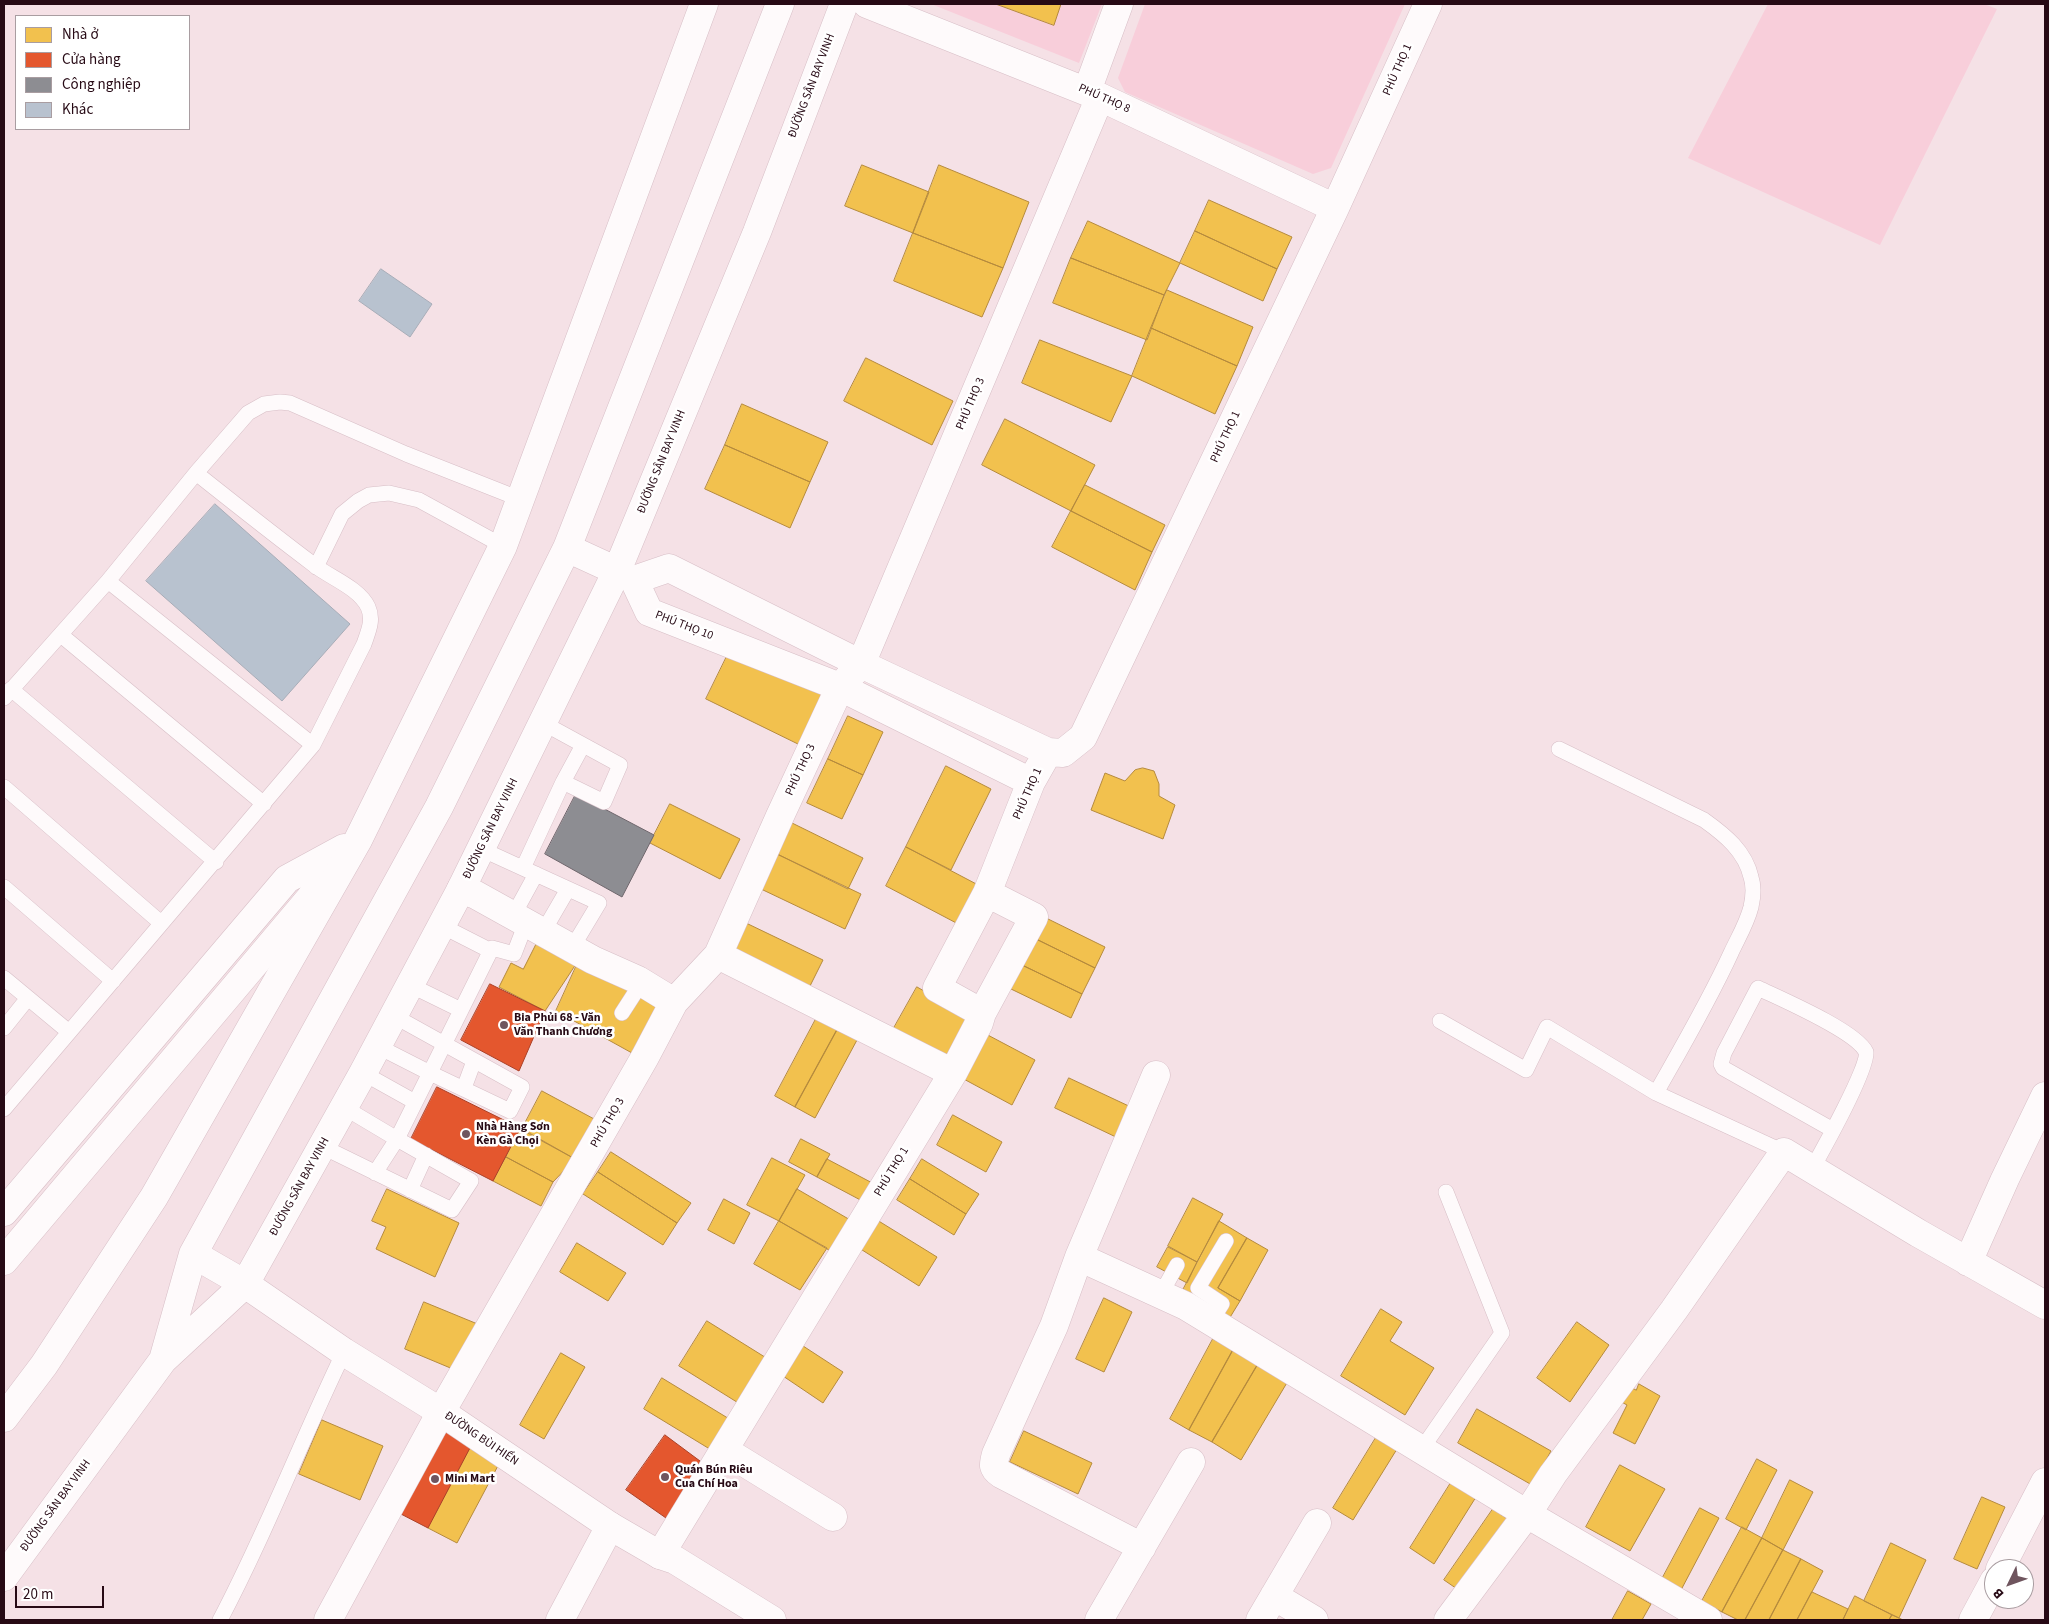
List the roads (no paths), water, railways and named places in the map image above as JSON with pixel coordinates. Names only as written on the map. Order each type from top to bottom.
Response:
[{"type":"street","points":[[4,1418],[44,1364],[154,1198],[358,840],[504,546],[704,4]]},
{"type":"street","points":[[163,1360],[193,1254],[439,807],[567,548],[780,4]]},
{"type":"street","name":"ĐƯỜNG SÂN BAY VINH","points":[[4,1577],[163,1360],[245,1284],[345,1108],[442,926],[543,723],[626,576],[844,4]]},
{"type":"street","name":"PHÚ THỌ 8","points":[[867,4],[1094,94],[1335,208]]},
{"type":"street","name":"PHÚ THỌ 3","points":[[328,1620],[442,1412],[646,1057],[674,1002],[718,955],[840,687],[861,664],[1094,94],[1120,4]]},
{"type":"street","name":"PHÚ THỌ 1","points":[[660,1556],[954,1073],[982,1013],[937,988],[987,893],[1031,782],[1048,752],[1064,753],[1083,737],[1335,208],[1428,4]]},
{"type":"street","points":[[567,548],[626,576],[669,568],[861,664],[1048,752]]},
{"type":"street","name":"PHÚ THỌ 10","points":[[626,576],[649,612],[840,687],[1031,782]]},
{"type":"street","points":[[4,1212],[287,879],[358,840]]},
{"type":"street","points":[[4,1261],[358,840]]},
{"type":"street","points":[[461,889],[476,895],[593,960],[642,982],[674,1002]]},
{"type":"street","points":[[982,1013],[1034,917],[987,893]]},
{"type":"street","points":[[718,955],[954,1073]]},
{"type":"street","points":[[1142,1547],[1001,1474],[994,1470],[993,1466],[996,1454],[1054,1326],[1079,1257],[1156,1075]]},
{"type":"street","points":[[1968,1262],[2045,1096]]},
{"type":"street","points":[[1448,1620],[1674,1310],[1784,1152],[2045,1306]]},
{"type":"street","name":"ĐƯỜNG BÙI HIỂN","points":[[193,1254],[245,1284],[344,1352],[442,1412],[610,1526],[660,1556],[675,1560],[772,1620]]},
{"type":"street","points":[[1079,1257],[1186,1306],[1527,1514],[1708,1620]]},
{"type":"street","points":[[724,1450],[833,1516]]},
{"type":"street","points":[[1100,1620],[1191,1462]]},
{"type":"street","points":[[2005,1559],[2045,1482]]},
{"type":"street","points":[[1260,1620],[1317,1523]]},
{"type":"street","points":[[560,1620],[610,1526]]},
{"type":"street","points":[[1274,1596],[1314,1620]]},
{"type":"street","points":[[1973,1620],[1984,1600]]},
{"type":"lane","points":[[216,862],[7,694],[108,582],[196,473],[248,413],[264,404],[290,402],[406,454],[520,499]]},
{"type":"lane","points":[[4,1109],[161,923],[216,862],[313,745],[364,644],[371,620],[369,608],[363,599],[316,567],[196,473]]},
{"type":"lane","points":[[316,567],[342,514],[358,501],[370,495],[390,493],[418,500],[504,546]]},
{"type":"lane","points":[[108,582],[313,745]]},
{"type":"lane","points":[[62,635],[264,804]]},
{"type":"lane","points":[[543,723],[620,765],[604,802],[563,782]]},
{"type":"lane","points":[[375,1173],[397,1139],[492,948],[514,954],[527,924],[529,871],[563,782],[583,745]]},
{"type":"lane","points":[[1558,749],[1704,820],[1722,833],[1736,847],[1747,862],[1752,879],[1751,907],[1746,922],[1720,978],[1656,1093]]},
{"type":"lane","points":[[4,787],[161,923]]},
{"type":"lane","points":[[481,849],[599,903],[572,948]]},
{"type":"lane","points":[[4,887],[113,981]]},
{"type":"lane","points":[[527,924],[568,888]]},
{"type":"lane","points":[[442,926],[491,951]]},
{"type":"lane","points":[[4,978],[69,1032]]},
{"type":"lane","points":[[622,1013],[642,982]]},
{"type":"lane","points":[[410,985],[461,1010]]},
{"type":"lane","points":[[1812,1169],[1833,1130],[1861,1074],[1867,1058],[1866,1052],[1857,1040],[1813,1015],[1758,988],[1724,1053],[1721,1064],[1723,1068],[1833,1130]]},
{"type":"lane","points":[[4,1028],[28,998]]},
{"type":"lane","points":[[377,1046],[430,1074],[464,1088],[510,1111],[522,1087],[394,1016]]},
{"type":"lane","points":[[1440,1021],[1526,1070],[1547,1027],[1656,1093],[1784,1152]]},
{"type":"lane","points":[[464,1088],[474,1061]]},
{"type":"lane","points":[[363,1073],[415,1102]]},
{"type":"lane","points":[[322,1147],[452,1210],[472,1181],[345,1108]]},
{"type":"lane","points":[[410,1190],[426,1155]]},
{"type":"lane","points":[[1421,1450],[1502,1333],[1446,1192]]},
{"type":"lane","points":[[1211,1321],[1222,1304],[1198,1288],[1226,1241]]},
{"type":"lane","points":[[1160,1294],[1177,1265]]},
{"type":"lane","points":[[220,1620],[236,1591],[344,1352]]},
{"type":"place","name":"Bia Phủi 68 - Văn Văn Thanh Chương","points":[[504,1025]]},
{"type":"place","name":"Nhà Hàng Sơn Kèn Gà Chọi","points":[[466,1134]]},
{"type":"place","name":"Quán Bún Riêu Cua Chí Hoa","points":[[665,1477]]},
{"type":"place","name":"Mini Mart","points":[[435,1479]]}]
